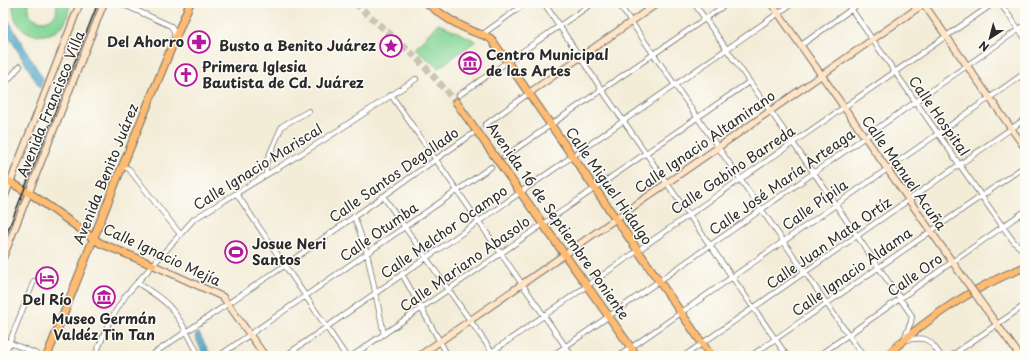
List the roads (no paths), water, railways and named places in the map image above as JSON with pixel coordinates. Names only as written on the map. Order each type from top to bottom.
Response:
[{"type":"main road","name":"Avenida Benito Juárez","points":[[47,356],[116,179],[190,3]]},
{"type":"main road","points":[[427,3],[450,20],[474,32],[483,34]]},
{"type":"main road","name":"Calle Miguel Hidalgo","points":[[483,34],[492,40],[712,356]]},
{"type":"main road","name":"Avenida 16 de Septiembre Poniente","points":[[457,98],[521,192],[637,356]]},
{"type":"main road","name":"Calle Ignacio Mejía","points":[[3,178],[29,193],[93,239],[153,265]]},
{"type":"main road","points":[[886,356],[903,341],[967,294],[998,278],[1025,267]]},
{"type":"street","name":"Avenida Francisco Villa","points":[[3,201],[80,3]]},
{"type":"street","name":"Avenida Francisco Villa","points":[[3,258],[104,3]]},
{"type":"street","points":[[120,3],[171,26],[174,31],[174,40]]},
{"type":"street","points":[[483,34],[526,3]]},
{"type":"street","points":[[544,3],[602,90],[788,356]]},
{"type":"street","points":[[457,98],[506,61],[593,3]]},
{"type":"street","points":[[618,3],[718,148],[784,240],[863,356]]},
{"type":"street","points":[[485,125],[528,93],[658,3]]},
{"type":"street","points":[[694,3],[814,173],[900,299],[912,320],[903,341]]},
{"type":"street","points":[[504,157],[728,3]]},
{"type":"street","name":"Calle Manuel Acuña","points":[[771,3],[908,201],[1019,356]]},
{"type":"street","name":"Calle Melchor Ocampo","points":[[285,356],[793,3]]},
{"type":"street","name":"Calle Hospital","points":[[847,3],[1003,227],[1014,242],[1025,252]]},
{"type":"street","points":[[800,46],[860,3]]},
{"type":"street","points":[[924,3],[1025,148]]},
{"type":"street","name":"Calle Ignacio Altamirano","points":[[419,356],[470,322],[565,253],[770,112],[820,75],[924,3]]},
{"type":"street","name":"Calle Gabino Barreda","points":[[486,356],[493,354],[587,284],[895,73],[994,3]]},
{"type":"street","points":[[1000,3],[1025,38]]},
{"type":"street","name":"Calle José María Arteaga","points":[[552,356],[1025,25]]},
{"type":"street","points":[[3,86],[20,66]]},
{"type":"street","name":"Calle Pípila","points":[[619,356],[1025,73]]},
{"type":"street","name":"Calle Ignacio Mariscal","points":[[96,356],[111,318],[126,296],[180,234],[199,215],[322,141],[416,79]]},
{"type":"street","name":"Calle Mariano Abasolo","points":[[352,356],[749,82]]},
{"type":"street","points":[[391,95],[572,356]]},
{"type":"street","points":[[266,175],[266,163],[282,126],[309,111]]},
{"type":"street","name":"Calle Juan Mata Ortíz","points":[[684,356],[1025,119]]},
{"type":"street","name":"Calle Santos Degollado","points":[[150,356],[284,266],[472,134]]},
{"type":"street","points":[[122,166],[128,169],[180,234]]},
{"type":"street","name":"Calle Ignacio Aldama","points":[[751,356],[1025,166]]},
{"type":"street","name":"Calle Otumba","points":[[219,356],[491,167]]},
{"type":"street","points":[[236,193],[346,356]]},
{"type":"street","points":[[382,196],[427,257],[493,354]]},
{"type":"street","name":"Calle Oro","points":[[818,356],[1025,211]]},
{"type":"street","points":[[354,216],[367,253],[384,334]]},
{"type":"street","name":"Calle Ignacio Mejía","points":[[153,265],[217,294],[229,303]]},
{"type":"street","points":[[402,274],[448,356]]},
{"type":"street","points":[[4,356],[34,281]]},
{"type":"street","points":[[138,283],[168,305],[186,331],[199,356]]},
{"type":"street","points":[[229,303],[265,356]]},
{"type":"street","points":[[951,356],[1025,305]]},
{"type":"street","points":[[903,341],[922,338],[932,345],[941,356]]},
{"type":"street","points":[[3,340],[37,354]]},
{"type":"street","points":[[1019,356],[1025,352]]},
{"type":"water","points":[[3,11],[43,79],[40,88],[3,26]]},
{"type":"water","points":[[199,333],[211,356],[204,356],[195,336]]},
{"type":"tunnel","points":[[355,3],[417,58],[456,102]]},
{"type":"railway","points":[[3,243],[98,3]]},
{"type":"place","name":"Del Ahorro","points":[[199,42]]},
{"type":"place","name":"Busto a Benito Juárez","points":[[391,46]]},
{"type":"place","name":"Centro Municipal de las Artes","points":[[470,63]]},
{"type":"place","name":"Primera Iglesia Bautista de Cd. Juárez","points":[[186,75]]},
{"type":"place","name":"Josue Neri Santos","points":[[236,252]]},
{"type":"place","name":"Del Río","points":[[47,278]]},
{"type":"place","name":"Museo Germán Valdéz Tin Tan","points":[[104,297]]}]
